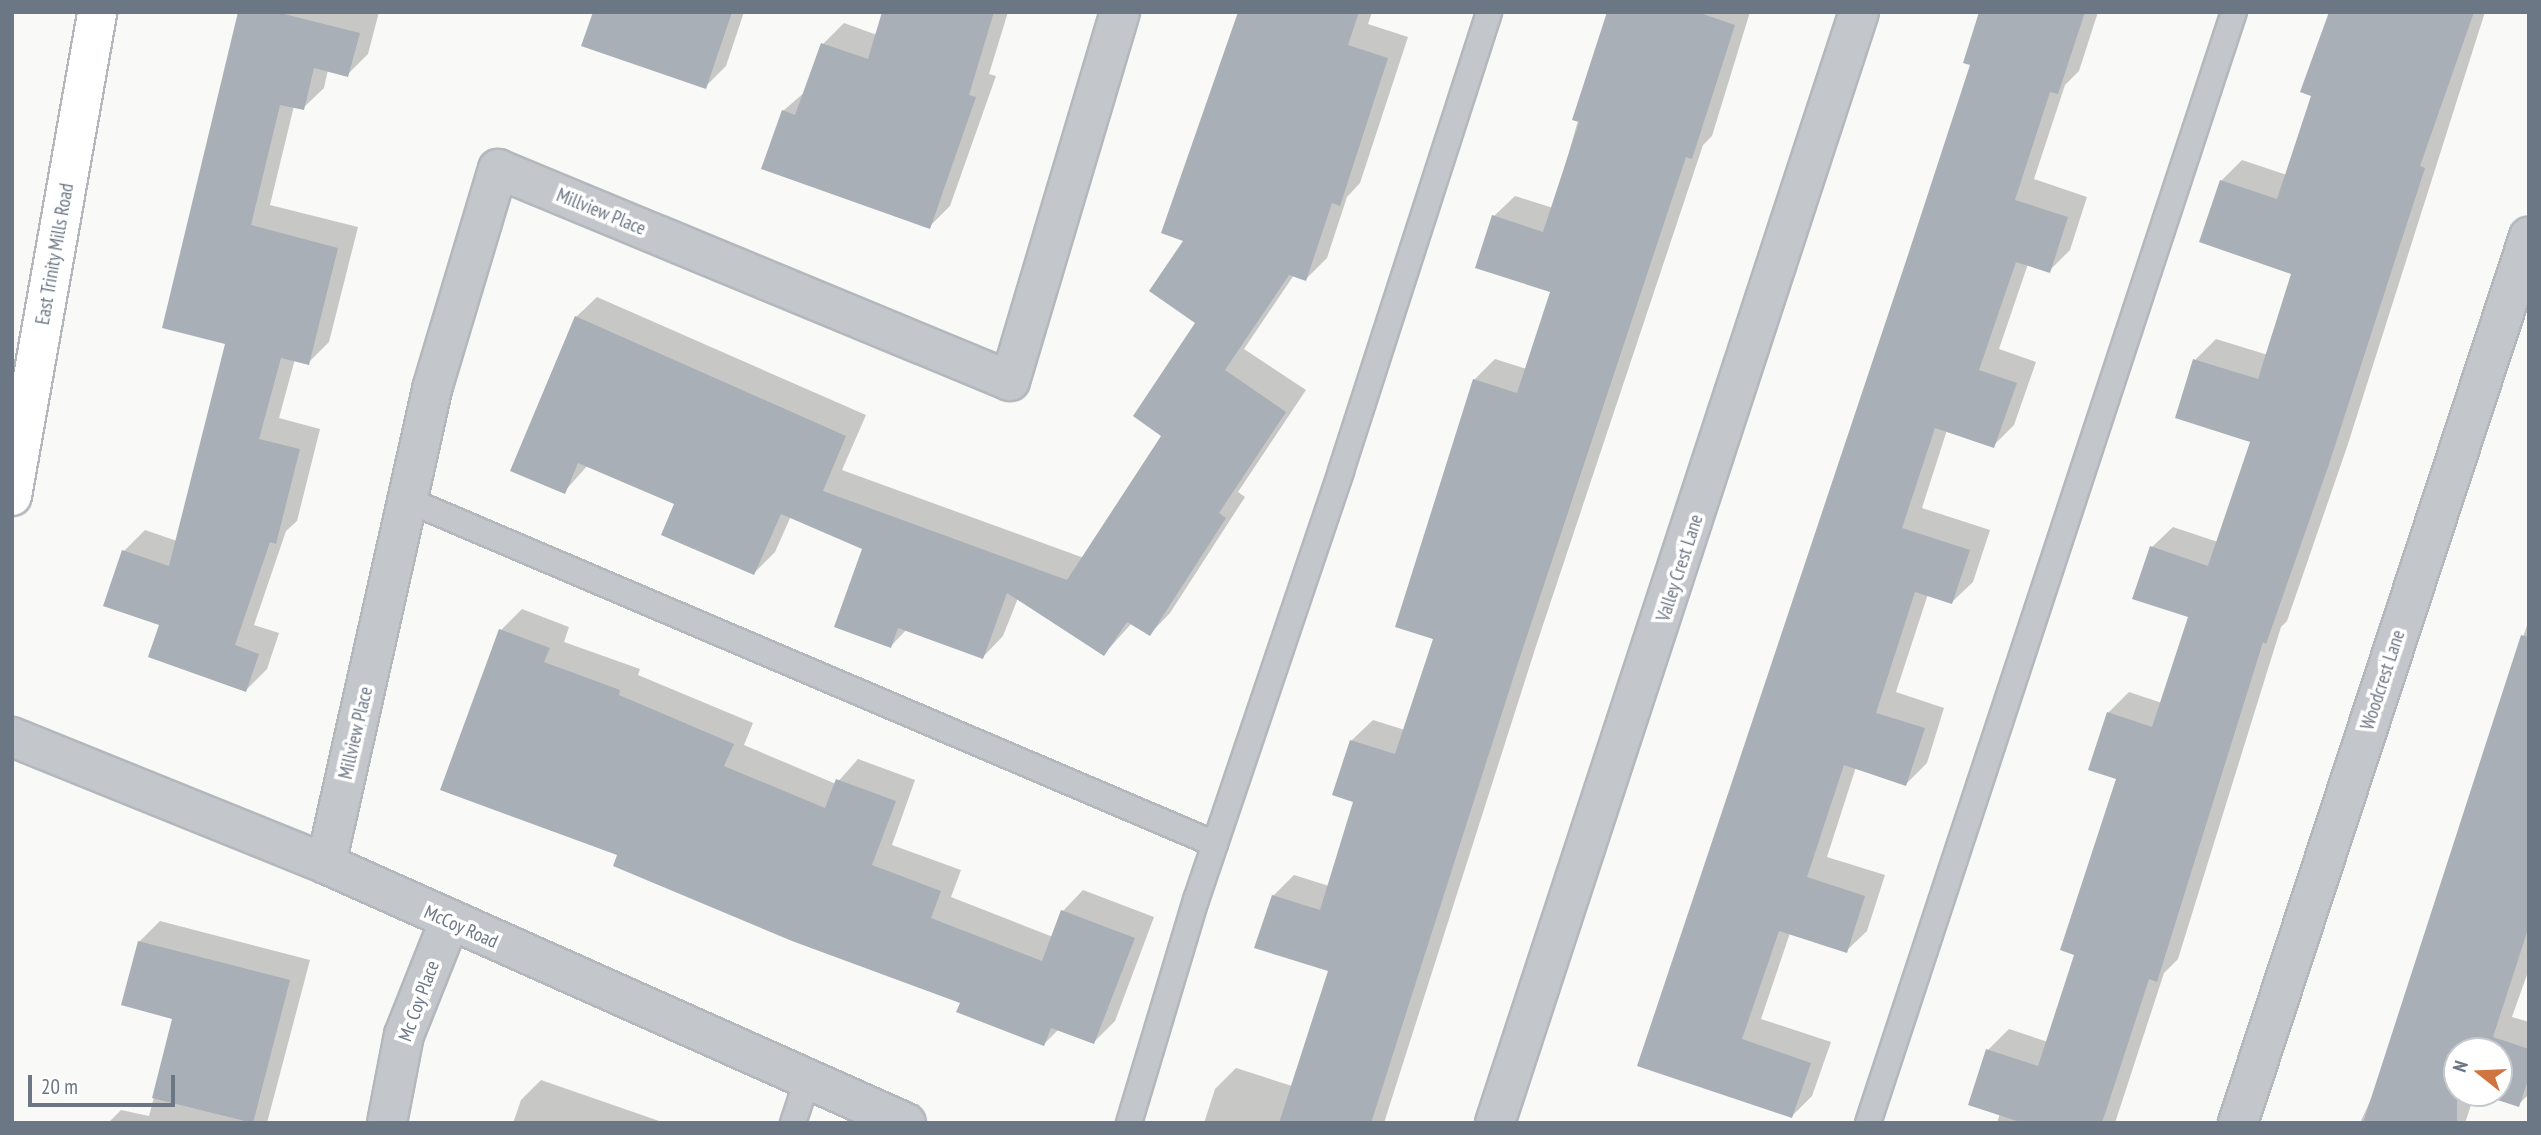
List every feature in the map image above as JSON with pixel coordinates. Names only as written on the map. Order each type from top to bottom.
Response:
[{"type":"main road","name":"East Trinity Mills Road","points":[[12,496],[97,12]]},
{"type":"street","name":"Millview Place","points":[[326,864],[410,501],[432,390],[498,169],[1010,381],[1120,12]]},
{"type":"street","name":"Valley Crest Lane","points":[[1495,1123],[1859,12]]},
{"type":"street","name":"Woodcrest Lane","points":[[2238,1123],[2529,237]]},
{"type":"street","name":"McCoy Road","points":[[12,737],[326,864],[449,922],[906,1123]]},
{"type":"street","name":"Mc Coy Place","points":[[387,1123],[404,1035],[449,922]]},
{"type":"lane","points":[[1129,1123],[1215,844],[1489,12]]},
{"type":"lane","points":[[1867,1123],[2234,12]]},
{"type":"lane","points":[[410,501],[1215,844]]},
{"type":"lane","points":[[793,1123],[808,1079]]},
{"type":"building","points":[[238,12],[276,12],[360,33],[348,77],[314,68],[304,110],[280,105],[251,225],[338,248],[309,365],[281,358],[259,439],[300,449],[276,544],[270,542],[235,645],[259,654],[246,692],[148,657],[159,625],[103,606],[122,550],[169,566],[225,344],[162,328]]},
{"type":"building","points":[[593,12],[732,12],[706,89],[581,46]]},
{"type":"building","points":[[882,12],[994,12],[969,95],[976,97],[930,229],[761,169],[782,110],[795,115],[821,43],[868,59]]},
{"type":"building","points":[[1238,12],[1359,12],[1348,45],[1388,58],[1340,206],[1332,203],[1306,281],[1289,275],[1225,370],[1286,412],[1219,513],[1226,518],[1150,636],[1127,622],[1104,656],[1007,593],[983,659],[898,628],[891,648],[834,627],[862,549],[781,514],[754,575],[661,535],[674,504],[578,463],[565,494],[510,471],[575,316],[846,436],[823,491],[1067,580],[1161,436],[1133,416],[1195,323],[1149,291],[1183,241],[1161,233]]},
{"type":"building","points":[[1607,12],[1697,12],[1735,25],[1692,159],[1686,157],[1517,666],[1371,1123],[1279,1123],[1328,971],[1254,948],[1272,895],[1320,910],[1353,802],[1332,795],[1350,740],[1395,754],[1433,639],[1395,627],[1473,379],[1517,393],[1550,292],[1475,268],[1492,215],[1543,232],[1579,122],[1572,120]]},
{"type":"building","points":[[1979,12],[2085,12],[2058,94],[2050,92],[2015,200],[2068,217],[2050,273],[2016,262],[1979,370],[2017,383],[1994,448],[1935,428],[1902,528],[1970,550],[1952,604],[1915,592],[1876,713],[1925,728],[1906,786],[1844,765],[1807,877],[1865,896],[1847,953],[1779,931],[1742,1039],[1811,1063],[1792,1118],[1637,1066],[1970,65],[1963,63]]},
{"type":"building","points":[[2329,12],[2474,12],[2420,166],[2425,168],[2328,467],[2266,644],[2263,642],[2157,982],[2149,979],[2102,1123],[2023,1123],[1968,1105],[1986,1049],[2038,1066],[2074,955],[2060,950],[2116,779],[2088,770],[2107,712],[2152,727],[2188,617],[2132,599],[2150,546],[2208,566],[2250,442],[2175,418],[2193,359],[2258,379],[2291,274],[2199,242],[2220,180],[2277,199],[2311,96],[2300,92]]},
{"type":"building","points":[[499,629],[550,648],[544,662],[620,690],[619,695],[734,744],[724,766],[825,808],[836,779],[896,801],[872,865],[941,891],[931,918],[1042,961],[1061,910],[1135,938],[1094,1044],[1051,1028],[1044,1046],[956,1012],[960,1003],[792,941],[613,866],[617,855],[440,790]]},
{"type":"building","points":[[2521,635],[2529,637],[2529,926],[2493,1037],[2443,1037],[2443,1107],[2457,1107],[2457,1123],[2363,1123]]},
{"type":"building","points":[[138,941],[290,980],[253,1123],[152,1098],[172,1019],[121,1005]]},
{"type":"building","points":[[2513,1044],[2529,1049],[2529,1077],[2519,1107],[2513,1105]]}]
